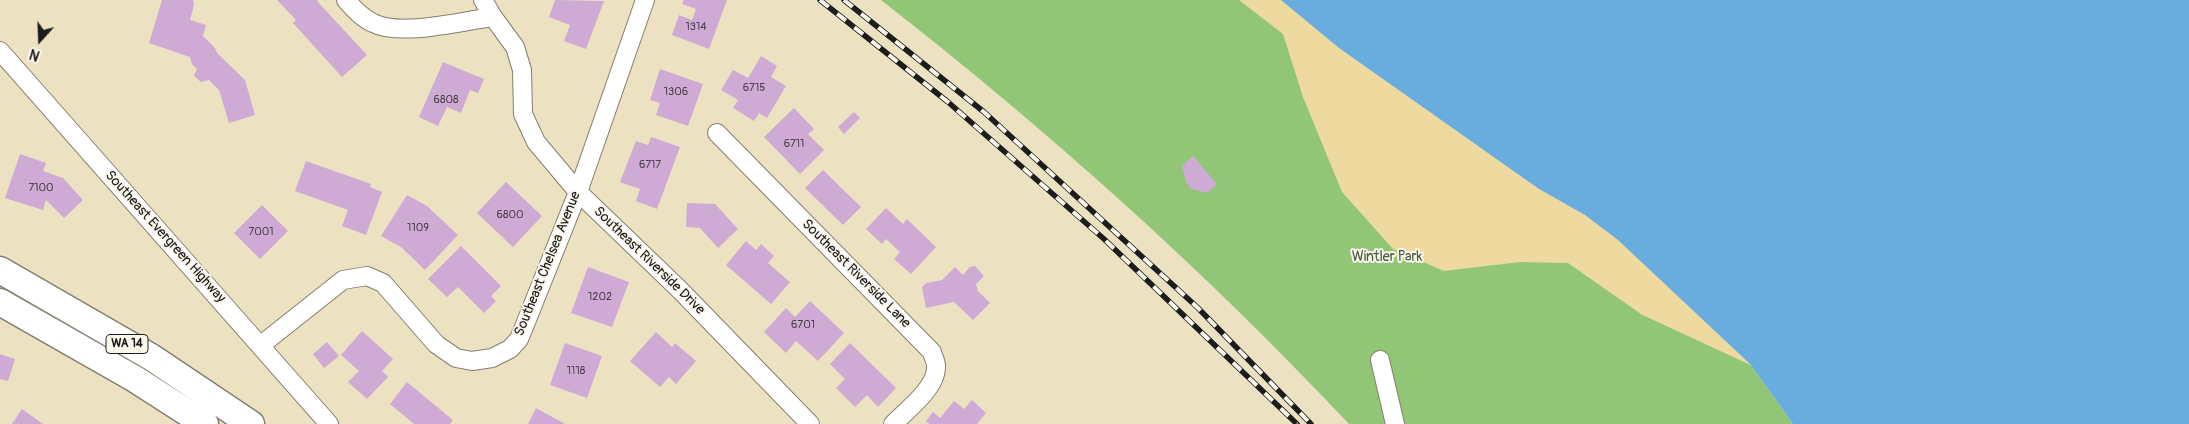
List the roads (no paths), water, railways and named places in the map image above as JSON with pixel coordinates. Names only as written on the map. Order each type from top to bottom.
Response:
[{"type":"highway","name":"WA 14","points":[[0,270],[151,357],[251,424]]},
{"type":"highway","name":"WA 14","points":[[0,302],[70,340],[205,424]]},
{"type":"highway","points":[[70,340],[172,424]]},
{"type":"street","points":[[346,0],[361,16],[373,23],[400,30],[493,17]]},
{"type":"street","name":"Southeast Riverside Drive","points":[[483,0],[515,47],[522,70],[523,114],[536,142],[578,192],[680,290],[810,424]]},
{"type":"street","name":"Southeast Chelsea Avenue","points":[[261,345],[343,280],[367,276],[383,283],[436,344],[456,358],[472,361],[492,358],[510,349],[519,339],[578,192],[645,0]]},
{"type":"street","name":"Southeast Evergreen Highway","points":[[0,51],[261,345],[294,387],[329,424]]},
{"type":"street","name":"Southeast Riverside Lane","points":[[717,133],[932,352],[936,368],[932,381],[919,399],[892,424]]},
{"type":"street","points":[[1380,360],[1395,424]]},
{"type":"water","points":[[1281,0],[2189,0],[2189,424],[1793,424],[1751,365],[1618,240],[1585,215],[1539,189],[1339,48]]},
{"type":"railway","points":[[820,0],[948,102],[1104,239],[1297,424]]},
{"type":"railway","points":[[844,0],[984,112],[1197,307],[1311,424]]},
{"type":"park label","name":"Wintler Park","points":[[1387,257]]}]
